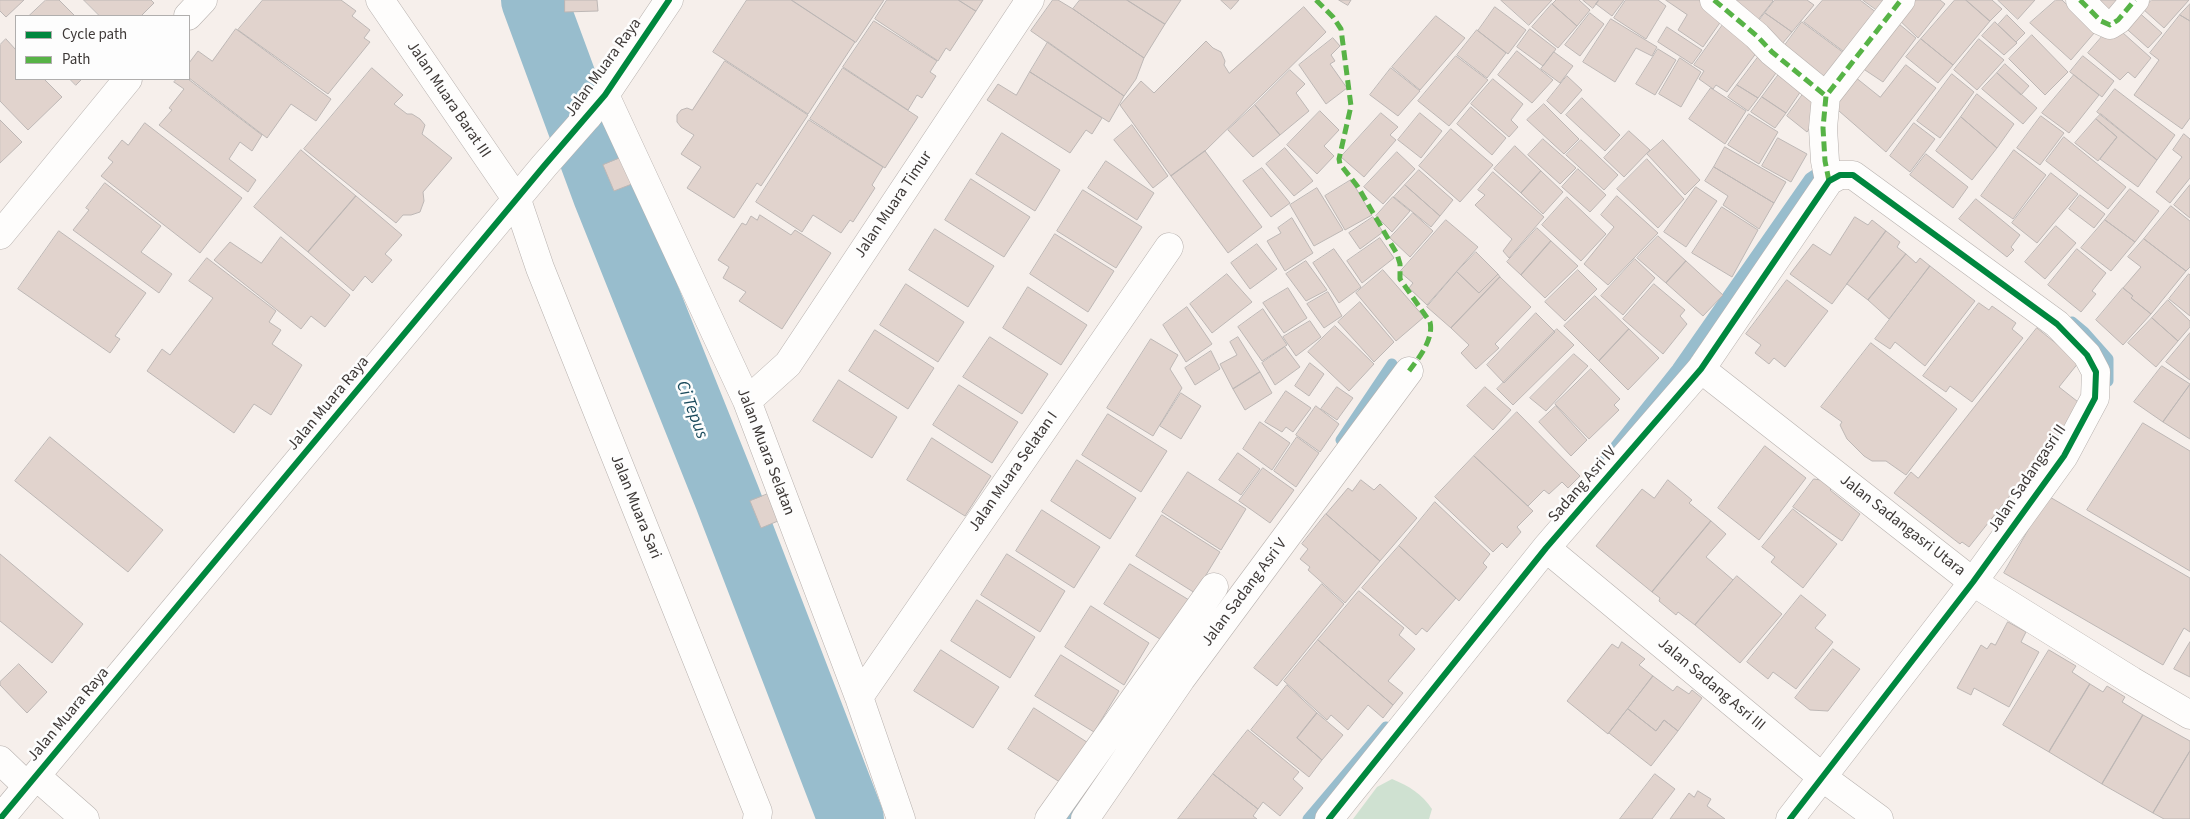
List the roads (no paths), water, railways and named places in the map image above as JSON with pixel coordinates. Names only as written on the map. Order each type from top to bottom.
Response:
[{"type":"street","points":[[189,15],[203,0]]},
{"type":"street","name":"Jalan Muara Barat III","points":[[380,0],[517,200]]},
{"type":"street","name":"Jalan Muara Raya","points":[[0,818],[596,106],[669,0]]},
{"type":"street","name":"Jalan Muara Timur","points":[[747,401],[788,364],[1030,0]]},
{"type":"street","points":[[1714,0],[1757,36],[1772,52],[1826,96]]},
{"type":"street","points":[[1834,173],[1823,128],[1826,96],[1901,0]]},
{"type":"street","points":[[2080,0],[2101,21],[2110,25],[2118,20],[2135,0]]},
{"type":"street","points":[[0,235],[127,80]]},
{"type":"street","name":"Jalan Muara Selatan","points":[[596,106],[747,401],[859,697],[901,819]]},
{"type":"street","name":"Sadang Asri IV","points":[[1330,819],[1546,548],[1701,369],[1834,173]]},
{"type":"street","name":"Jalan Sadangasri II","points":[[1790,819],[1973,582],[2064,456],[2095,398],[2096,372],[2087,355],[2057,324],[1834,173]]},
{"type":"street","name":"Jalan Muara Sari","points":[[517,200],[544,278],[757,815]]},
{"type":"street","name":"Jalan Muara Selatan I","points":[[859,697],[1169,247]]},
{"type":"street","name":"Jalan Sadangasri Utara","points":[[1701,369],[1973,582],[2132,682],[2190,715]]},
{"type":"street","name":"Jalan Sadang Asri V","points":[[1085,819],[1181,679],[1409,371]]},
{"type":"street","name":"Jalan Sadang Asri III","points":[[1546,548],[1822,777],[1879,819]]},
{"type":"street","points":[[1049,819],[1214,587]]},
{"type":"street","points":[[0,760],[85,819]]},
{"type":"waterway","name":"Ci Tepus","points":[[534,0],[606,195],[727,497],[851,819]]},
{"type":"waterway","points":[[1604,461],[1677,369],[1810,178],[1825,168]]},
{"type":"waterway","points":[[2072,322],[2084,332],[2108,359],[2108,381]]},
{"type":"waterway","points":[[1341,440],[1392,364]]},
{"type":"waterway","points":[[1308,819],[1386,727]]},
{"type":"waterway","points":[[1068,819],[1082,800]]}]
